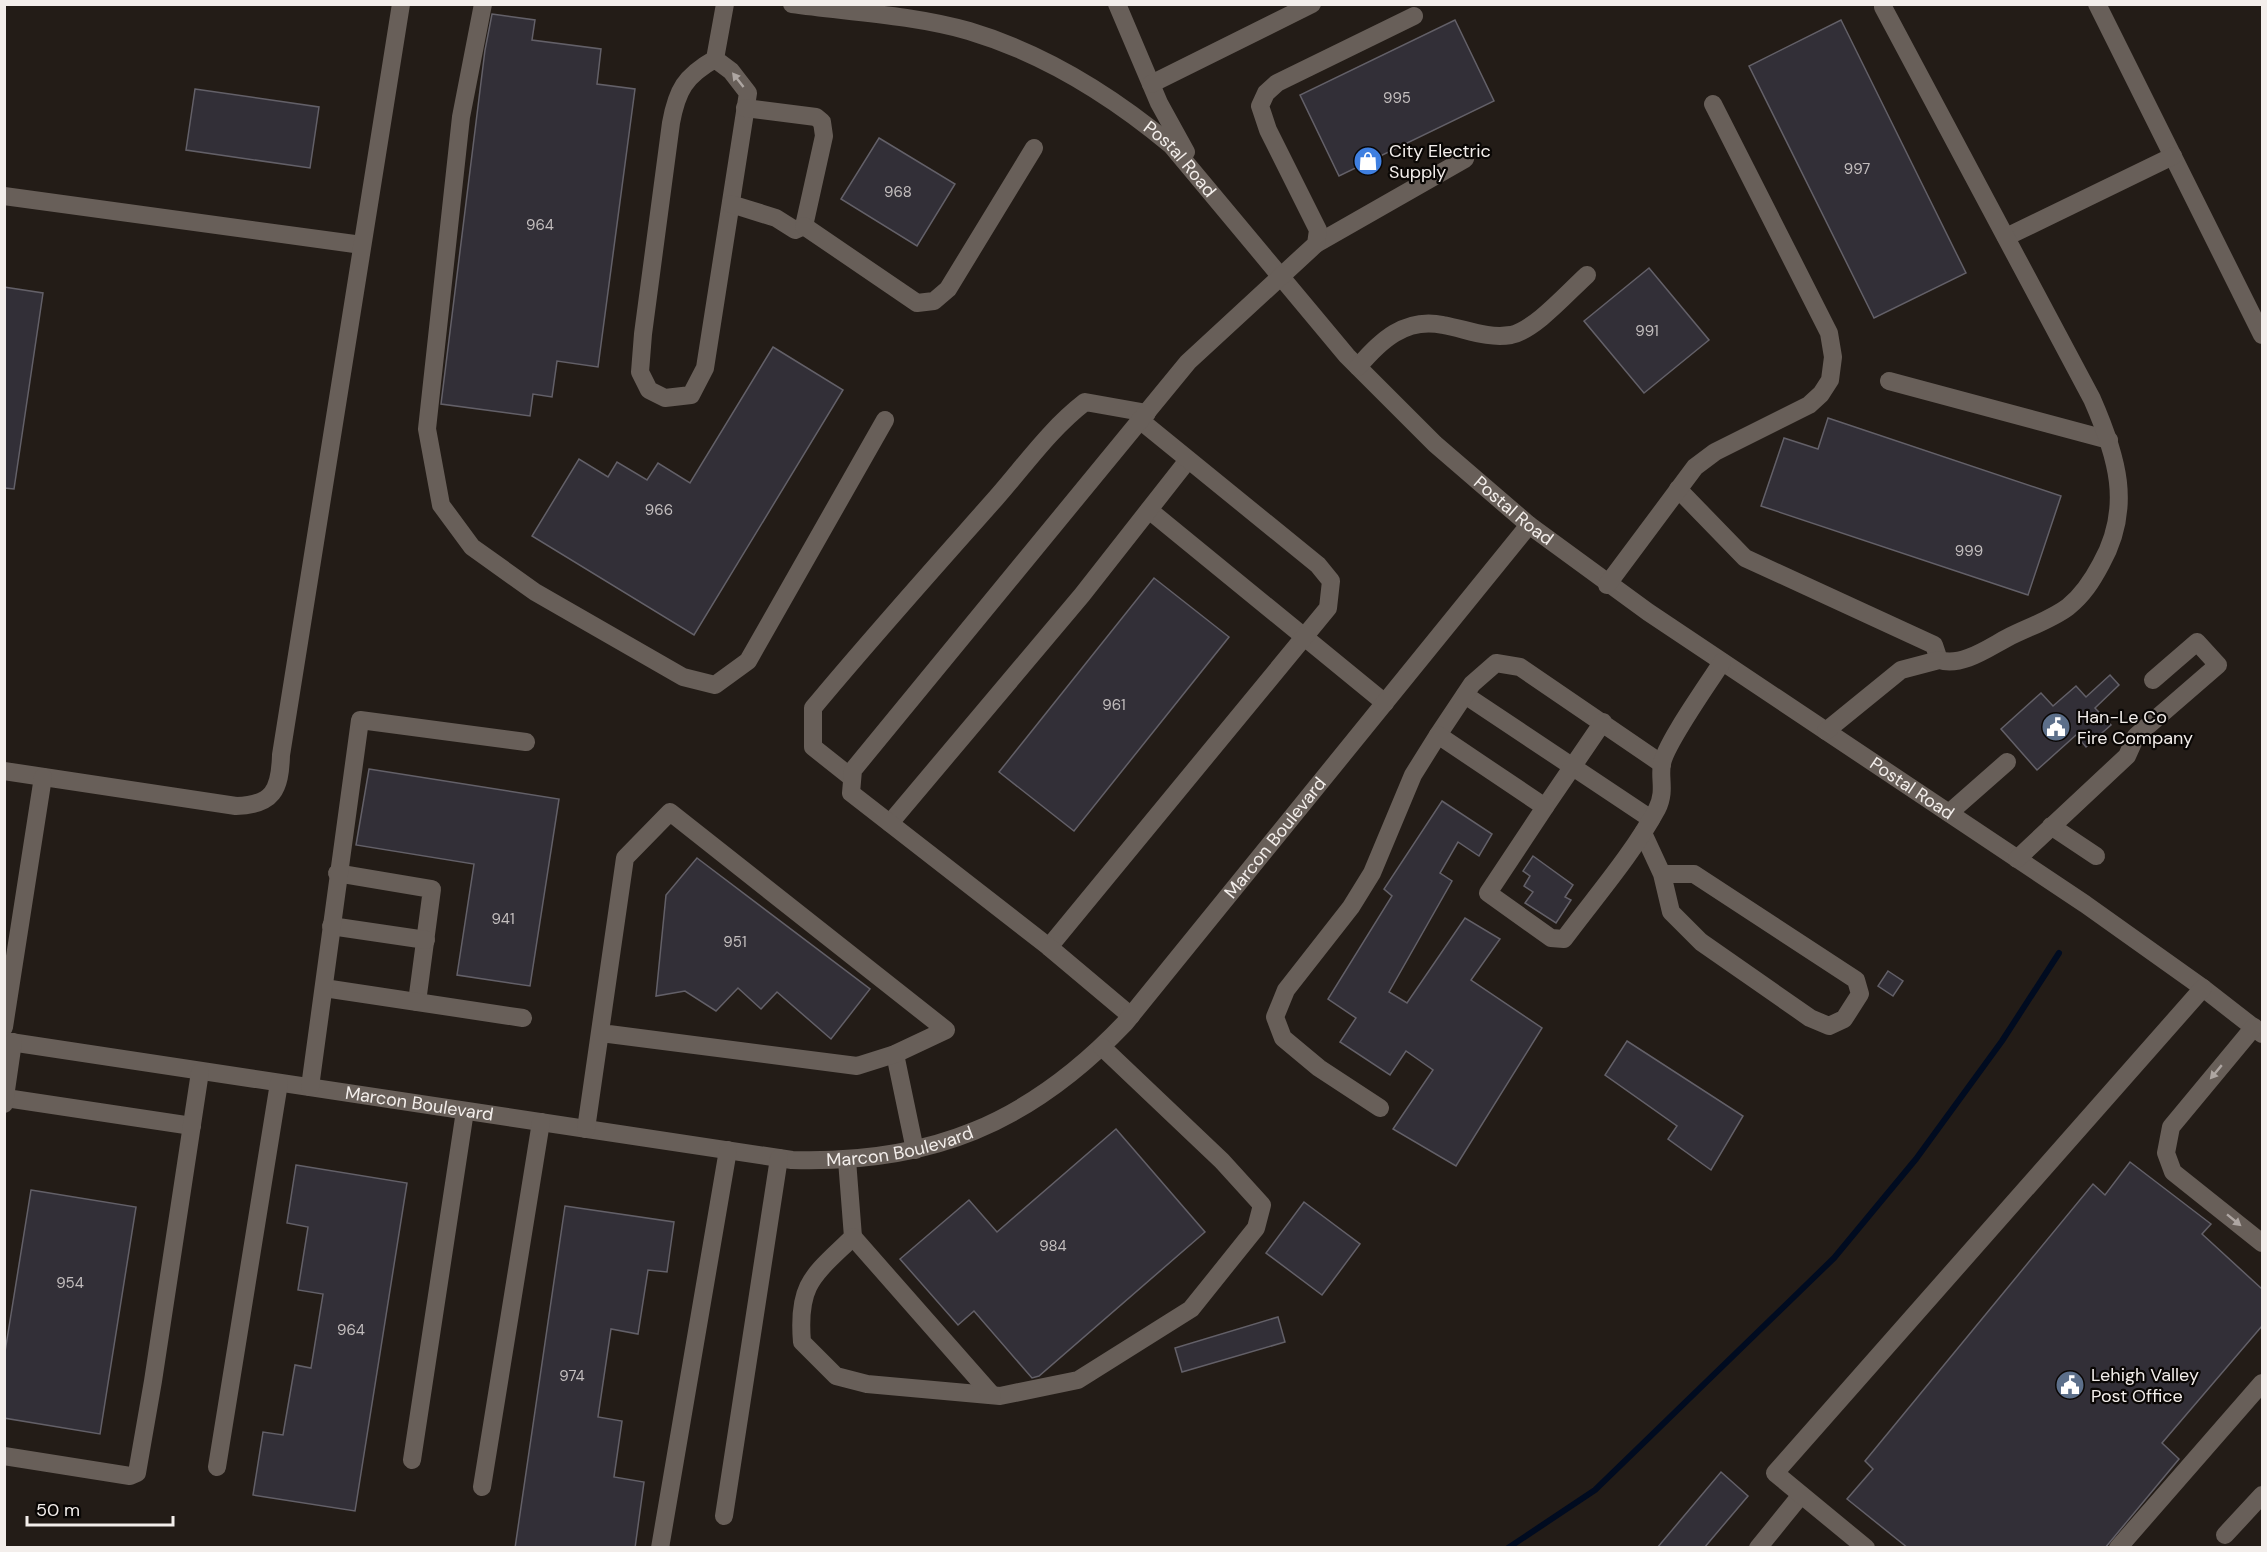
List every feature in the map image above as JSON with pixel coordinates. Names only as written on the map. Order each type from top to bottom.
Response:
[{"type":"street","points":[[4,771],[236,806],[256,805],[272,796],[280,777],[281,755],[401,4]]},
{"type":"street","points":[[483,4],[461,117],[427,429],[441,505],[472,548],[535,592],[683,677],[716,685],[748,661],[885,420]]},
{"type":"street","points":[[715,59],[731,71],[748,93],[746,108],[705,368],[692,395],[665,398],[649,390],[640,372],[643,333],[671,123],[675,98],[687,80],[715,59],[725,4]]},
{"type":"street","name":"Postal Road","points":[[792,4],[925,21],[969,31],[1011,46],[1052,65],[1145,124],[1171,145],[1358,368],[1435,444],[1529,525],[1607,585],[2017,859],[2204,988],[2258,1030]]},
{"type":"street","points":[[1117,4],[1151,84],[1198,176]]},
{"type":"street","points":[[1151,84],[1312,4]]},
{"type":"street","points":[[2097,4],[2262,335]]},
{"type":"street","points":[[1826,731],[1901,670],[1939,660],[1946,662],[1967,658],[2067,608],[2087,590],[2112,544],[2120,517],[2117,465],[2092,399],[1883,7]]},
{"type":"street","points":[[1316,244],[1318,230],[1268,130],[1260,106],[1266,93],[1277,83],[1414,16]]},
{"type":"street","points":[[1607,585],[1695,467],[1714,452],[1809,405],[1821,394],[1830,380],[1833,357],[1821,312],[1713,104]]},
{"type":"street","points":[[746,108],[816,117],[822,122],[824,136],[804,226]]},
{"type":"street","points":[[804,226],[917,303],[934,301],[948,289],[1034,148]]},
{"type":"street","points":[[2006,237],[2173,156]]},
{"type":"street","points":[[1131,1016],[1049,947],[852,793],[853,770],[1188,362],[1316,244],[1465,159]]},
{"type":"street","points":[[4,196],[362,245]]},
{"type":"street","points":[[731,204],[776,218],[795,230],[804,226]]},
{"type":"street","points":[[1358,368],[1379,343],[1396,331],[1416,325],[1441,324],[1491,336],[1513,334],[1530,326],[1587,276]]},
{"type":"street","points":[[1889,381],[2109,440]]},
{"type":"street","points":[[852,778],[813,747],[813,708],[888,618],[1032,458],[1058,423],[1085,402],[1144,417],[1188,460],[1318,565],[1331,581],[1328,608],[1049,947]]},
{"type":"street","points":[[890,824],[1082,595],[1188,460]]},
{"type":"street","points":[[1678,489],[1745,558],[1934,645],[1939,660]]},
{"type":"street","points":[[1149,510],[1385,703]]},
{"type":"street","name":"Marcon Boulevard","points":[[7,1037],[200,1072],[779,1158],[847,1160],[915,1150],[955,1139],[994,1123],[1030,1103],[1064,1080],[1102,1047],[1131,1016],[1529,525]]},
{"type":"street","points":[[2017,859],[2127,756],[2136,736],[2218,665],[2198,642],[2153,680]]},
{"type":"street","points":[[1380,1108],[1319,1068],[1283,1038],[1275,1017],[1286,990],[1351,907],[1372,873],[1413,775],[1473,684],[1496,663],[1508,662],[1520,667],[1662,764]]},
{"type":"street","points":[[1603,722],[1488,893],[1551,938],[1564,939],[1647,826],[1659,806],[1664,781],[1662,764],[1670,746],[1722,662]]},
{"type":"street","points":[[1465,695],[1572,767],[1647,826],[1671,912],[1701,942],[1810,1018],[1829,1026],[1844,1019],[1860,994],[1856,980],[1694,874],[1662,874]]},
{"type":"street","points":[[310,1087],[337,873],[360,720],[526,742]]},
{"type":"street","points":[[1438,735],[1545,807]]},
{"type":"street","points":[[1949,813],[2007,762]]},
{"type":"street","points":[[43,777],[7,1037],[5,1101],[192,1126]]},
{"type":"street","points":[[586,1129],[625,858],[670,812],[946,1030],[895,1054],[857,1066],[601,1033]]},
{"type":"street","points":[[2051,826],[2096,856]]},
{"type":"street","points":[[337,873],[432,889],[417,1002]]},
{"type":"street","points":[[331,926],[426,940]]},
{"type":"street","points":[[324,988],[523,1018]]},
{"type":"street","points":[[1866,1548],[1775,1473],[2204,988]]},
{"type":"street","points":[[2258,1030],[2171,1126],[2166,1153],[2174,1172],[2262,1243]]},
{"type":"street","points":[[853,1237],[810,1279],[800,1316],[801,1342],[836,1377],[867,1384],[992,1395],[1078,1380],[1191,1309],[1257,1228],[1262,1205],[1222,1161],[1102,1047]]},
{"type":"street","points":[[895,1054],[915,1150]]},
{"type":"street","points":[[4,1456],[130,1476],[137,1473],[200,1072]]},
{"type":"street","points":[[217,1467],[279,1083]]},
{"type":"street","points":[[412,1460],[465,1111]]},
{"type":"street","points":[[482,1487],[541,1122]]},
{"type":"street","points":[[660,1548],[728,1150]]},
{"type":"street","points":[[724,1516],[779,1158]]},
{"type":"street","points":[[847,1160],[853,1237],[992,1395]]},
{"type":"street","points":[[2118,1548],[2262,1383]]},
{"type":"street","points":[[1758,1548],[1801,1495]]},
{"type":"street","points":[[2225,1535],[2260,1504]]},
{"type":"building","points":[[492,14],[535,20],[532,40],[601,49],[597,84],[635,89],[598,367],[557,361],[552,397],[533,394],[530,416],[441,404],[485,50]]},
{"type":"building","points":[[1455,20],[1494,101],[1339,176],[1300,95]]},
{"type":"building","points":[[1841,20],[1966,273],[1874,318],[1749,66]]},
{"type":"building","points":[[195,89],[319,107],[310,168],[186,150]]},
{"type":"building","points":[[879,138],[955,184],[917,246],[841,199]]},
{"type":"building","points":[[1649,268],[1709,340],[1644,393],[1584,321]]},
{"type":"building","points":[[4,287],[43,293],[14,489],[4,488]]},
{"type":"building","points":[[773,347],[843,390],[694,635],[532,536],[579,459],[608,477],[617,462],[647,480],[658,463],[690,483]]},
{"type":"building","points":[[1828,418],[2061,496],[2028,595],[1761,506],[1784,438],[1818,449]]},
{"type":"building","points":[[1154,578],[1229,637],[1074,831],[999,772]]},
{"type":"building","name":"Han-Le Co Fire Company","points":[[2110,675],[2119,685],[2095,708],[2111,725],[2086,747],[2076,735],[2037,770],[2001,729],[2041,693],[2053,706],[2076,686],[2086,697]]},
{"type":"building","points":[[369,769],[559,799],[530,986],[457,975],[474,864],[356,845]]},
{"type":"building","points":[[1442,801],[1492,834],[1479,856],[1458,842],[1440,873],[1452,881],[1389,992],[1407,1003],[1465,918],[1500,939],[1471,980],[1542,1028],[1456,1166],[1393,1129],[1433,1070],[1406,1051],[1390,1075],[1340,1042],[1356,1018],[1328,999],[1392,896],[1384,889]]},
{"type":"building","points":[[1533,856],[1573,885],[1565,897],[1571,900],[1556,923],[1525,903],[1533,892],[1524,886],[1530,876],[1523,871]]},
{"type":"building","points":[[697,858],[870,989],[831,1039],[777,992],[761,1009],[738,988],[716,1011],[685,991],[656,996],[666,895]]},
{"type":"building","points":[[1888,971],[1903,981],[1893,996],[1878,986]]},
{"type":"building","points":[[1627,1041],[1743,1116],[1711,1170],[1668,1139],[1677,1126],[1605,1075]]},
{"type":"building","points":[[1116,1129],[1205,1232],[1039,1376],[1032,1378],[974,1311],[958,1325],[900,1259],[969,1200],[997,1232]]},
{"type":"building","name":"Lehigh Valley Post Office","points":[[2130,1162],[2211,1224],[2202,1234],[2262,1289],[2262,1326],[2162,1443],[2179,1459],[2105,1548],[1908,1548],[1847,1499],[1873,1469],[1865,1461],[2093,1184],[2105,1195]]},
{"type":"building","points":[[296,1165],[407,1183],[355,1511],[253,1495],[263,1432],[283,1435],[295,1365],[311,1368],[323,1294],[298,1290],[308,1227],[287,1223]]},
{"type":"building","points":[[31,1190],[136,1207],[100,1434],[4,1418],[4,1358]]},
{"type":"building","points":[[1304,1202],[1360,1244],[1322,1295],[1266,1253]]},
{"type":"building","points":[[565,1206],[674,1222],[667,1272],[648,1270],[638,1334],[611,1329],[598,1417],[622,1421],[614,1477],[644,1482],[635,1548],[515,1548]]},
{"type":"building","points":[[1278,1317],[1285,1342],[1182,1372],[1175,1348]]},
{"type":"building","points":[[1721,1472],[1748,1496],[1704,1548],[1657,1548]]},
{"type":"waterway","points":[[1508,1548],[1595,1490],[1834,1258],[1916,1159],[2002,1041],[2059,953]]},
{"type":"place","name":"City Electric Supply","points":[[1368,161]]},
{"type":"place","name":"Han-Le Co Fire Company","points":[[2056,727]]},
{"type":"place","name":"Lehigh Valley Post Office","points":[[2070,1385]]}]
